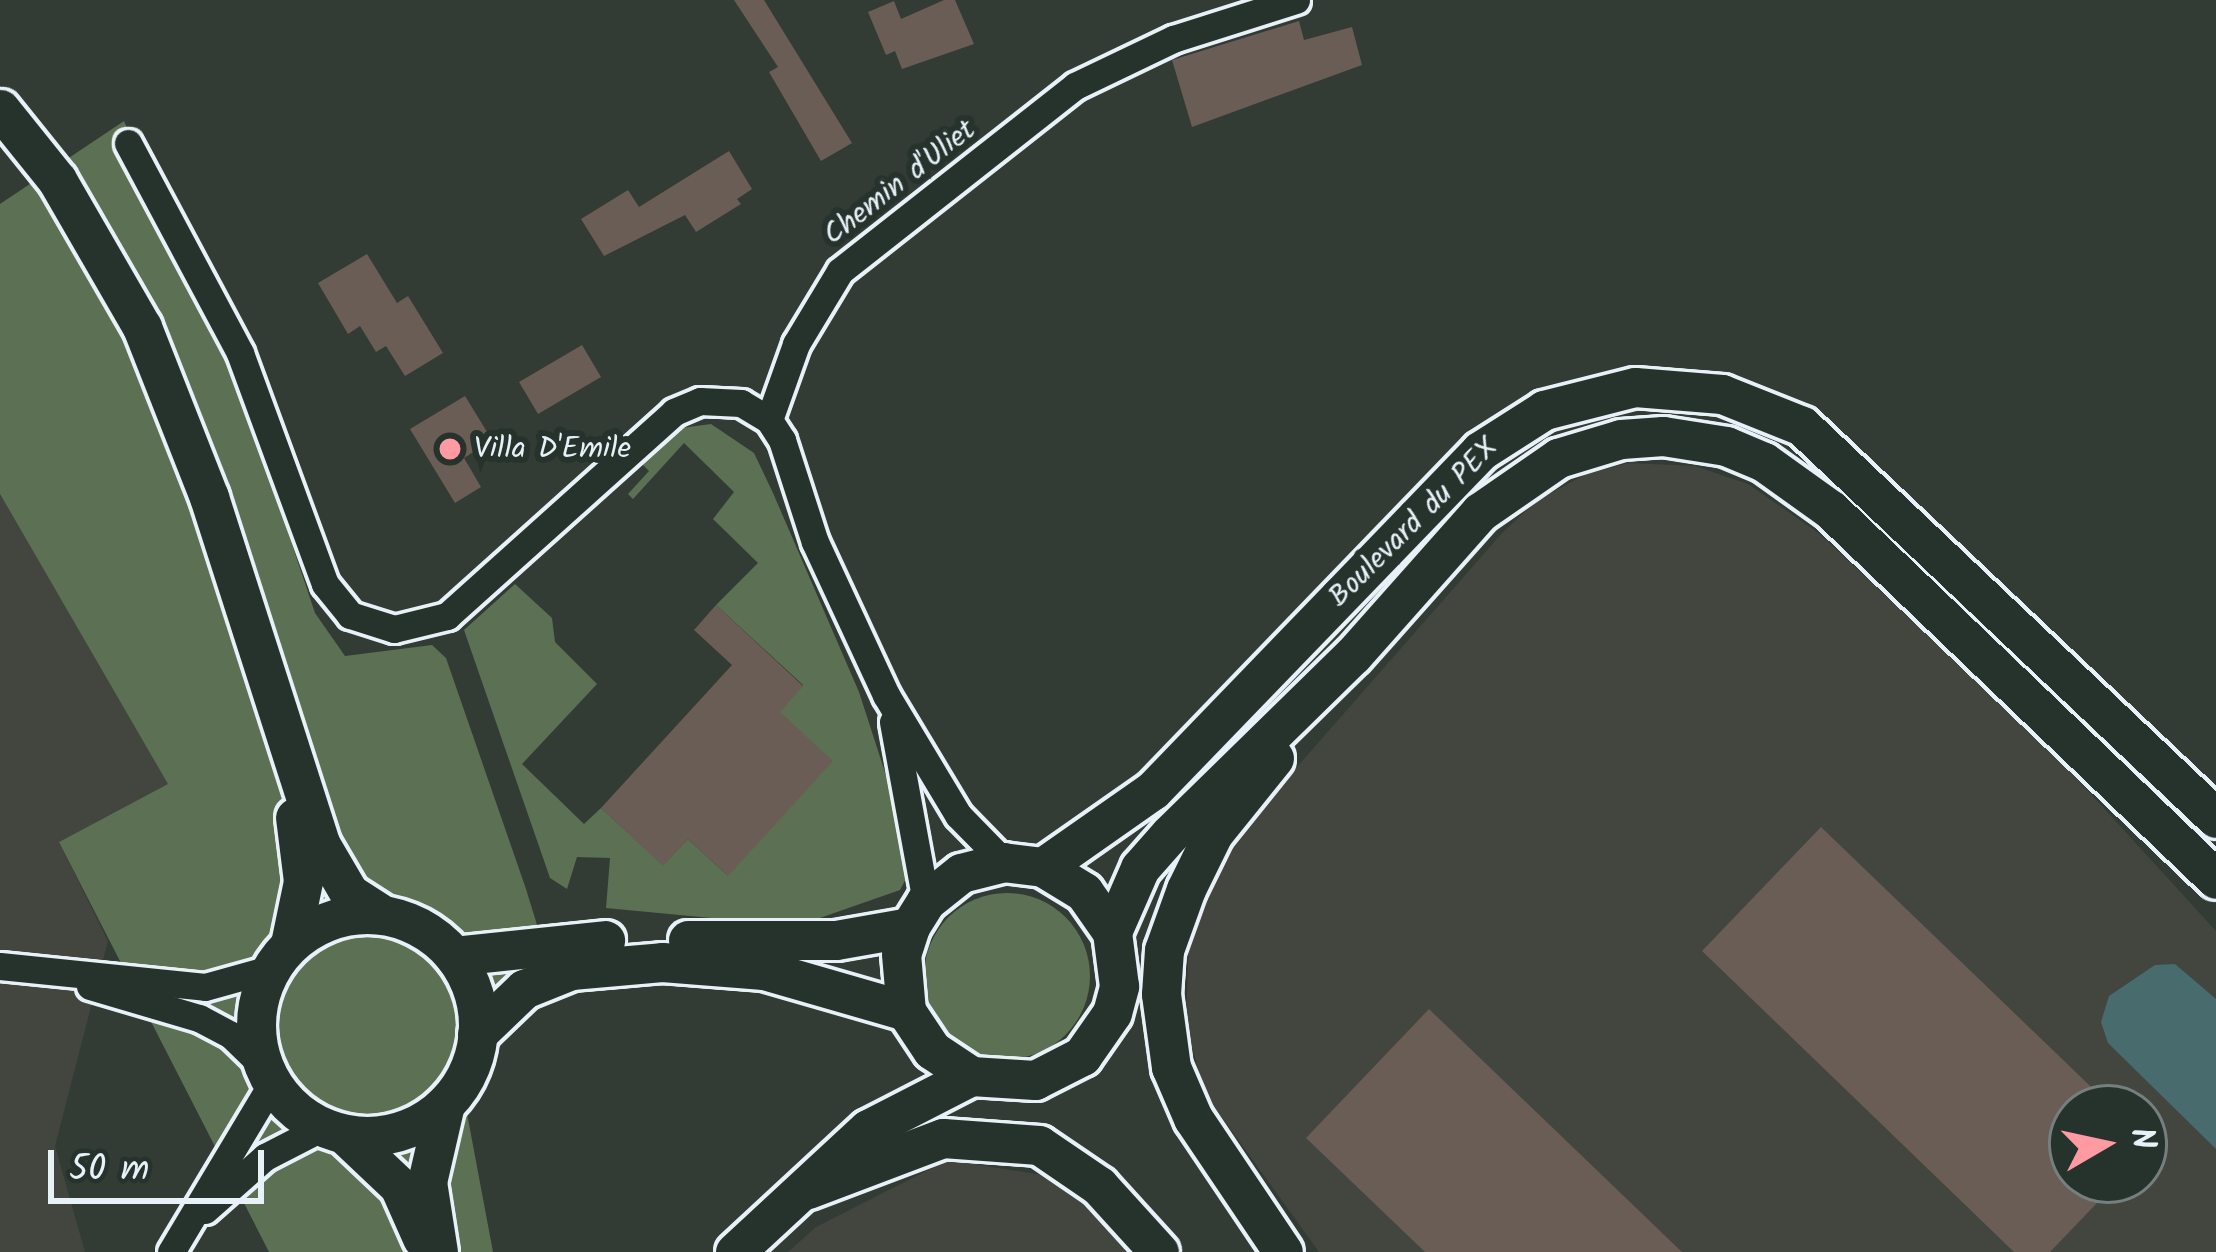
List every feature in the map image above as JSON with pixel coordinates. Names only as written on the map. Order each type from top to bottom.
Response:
[{"type":"main road","points":[[0,109],[57,180],[142,327],[209,497],[288,758],[336,873],[349,892],[382,914],[409,922],[454,956],[468,980],[477,1034],[472,1060],[445,1104],[427,1182],[438,1252]]},
{"type":"main road","name":"Boulevard du PEX","points":[[1023,865],[1153,790],[1480,452],[1544,410],[1635,387],[1722,394],[1802,426],[2216,818]]},
{"type":"main road","name":"Boulevard du PEX","points":[[1112,932],[1140,868],[1267,732],[1353,655],[1480,512],[1558,458],[1621,439],[1726,446],[1831,510],[2216,879]]},
{"type":"main road","points":[[1283,1252],[1192,1118],[1171,1067],[1161,994],[1164,950],[1213,834],[1353,655]]},
{"type":"main road","points":[[288,758],[303,881],[280,956],[258,1001],[268,1075],[399,1186],[428,1252]]},
{"type":"main road","points":[[1023,865],[1084,892],[1112,932],[1119,986],[1100,1036],[1082,1056],[1035,1080],[970,1076],[932,1050],[907,1011],[901,954],[918,914],[962,873],[1023,865]]},
{"type":"main road","points":[[280,956],[317,924],[382,914]]},
{"type":"main road","points":[[454,956],[610,940],[836,940],[918,914]]},
{"type":"main road","points":[[477,1034],[524,989],[605,963],[764,970],[907,1011]]},
{"type":"main road","points":[[735,1252],[808,1190],[868,1129],[970,1076]]},
{"type":"main road","points":[[334,1130],[398,1132],[445,1104]]},
{"type":"main road","points":[[808,1190],[943,1138],[1040,1145],[1100,1186],[1159,1252]]},
{"type":"street","name":"Chemin d'Uliet","points":[[769,420],[796,344],[840,271],[1089,77],[1173,39],[1296,0]]},
{"type":"street","points":[[128,143],[240,352],[325,584],[350,614],[394,629],[447,616],[674,412],[723,401],[769,420],[886,694],[958,815],[1023,865]]},
{"type":"street","points":[[886,694],[918,914]]},
{"type":"street","points":[[0,966],[69,977],[205,987],[280,956]]},
{"type":"street","points":[[69,977],[199,1018],[268,1075],[171,1252]]},
{"type":"street","points":[[192,1219],[265,1157],[334,1130]]},
{"type":"shaded area","points":[[1629,463],[1695,466],[1748,484],[1820,534],[2057,757],[2216,931],[2216,1252],[1319,1252],[1205,1094],[1186,1024],[1189,934],[1206,884],[1239,833],[1503,532],[1538,500],[1586,474]]},
{"type":"shaded area","points":[[0,494],[169,784],[59,842],[108,941],[55,1146],[85,1252],[0,1252]]},
{"type":"shaded area","points":[[948,1160],[1042,1175],[1094,1212],[1126,1252],[788,1252],[816,1227]]},
{"type":"green space","points":[[124,121],[232,365],[315,613],[345,656],[432,645],[446,658],[526,889],[557,990],[517,1016],[466,1108],[493,1252],[269,1252],[59,842],[168,784],[0,494],[0,204]]},
{"type":"green space","points":[[711,424],[754,453],[773,493],[859,692],[905,834],[909,873],[900,890],[817,919],[732,920],[606,908],[610,858],[577,857],[567,889],[550,878],[464,630],[515,584],[552,618],[555,642],[597,684],[522,764],[584,824],[601,808],[663,865],[688,839],[727,875],[775,717],[803,685],[716,605],[758,563],[713,519],[734,492],[684,443],[633,499],[628,494],[649,471],[641,463],[681,428]]},
{"type":"green space","points":[[1007,893],[1039,900],[1065,918],[1083,944],[1090,976],[1083,1008],[1065,1034],[1039,1052],[1007,1059],[975,1052],[949,1034],[931,1008],[924,976],[931,944],[949,918],[975,900]]},
{"type":"water","points":[[2175,964],[2216,999],[2216,1149],[2168,1102],[2168,1084],[2150,1084],[2108,1043],[2101,1022],[2109,996],[2155,965]]},
{"type":"building","points":[[734,0],[764,0],[852,143],[821,161],[769,72],[778,67]]},
{"type":"building","points":[[944,0],[955,0],[974,44],[902,69],[895,51],[886,55],[868,12],[894,1],[901,19]]},
{"type":"building","points":[[1299,21],[1304,40],[1352,27],[1362,65],[1192,127],[1172,60]]},
{"type":"building","points":[[729,151],[752,189],[737,199],[741,204],[696,232],[685,215],[604,256],[581,219],[628,190],[639,207]]},
{"type":"building","points":[[367,254],[397,303],[408,296],[443,353],[405,376],[386,346],[376,352],[360,326],[348,334],[318,283]]},
{"type":"building","points":[[582,345],[601,377],[538,414],[519,382]]},
{"type":"building","name":"Villa D'Emile","points":[[465,396],[492,440],[464,458],[481,487],[455,503],[410,429]]},
{"type":"building","points":[[716,605],[803,686],[780,712],[833,761],[728,876],[688,839],[663,866],[601,808],[732,665],[694,630]]},
{"type":"building","points":[[1821,827],[2088,1084],[2048,1084],[2048,1204],[2096,1204],[2050,1252],[2014,1252],[1702,951]]},
{"type":"building","points":[[1429,1009],[1682,1252],[1425,1252],[1306,1138]]},
{"type":"place","name":"Villa D'Emile","points":[[450,449]]}]
